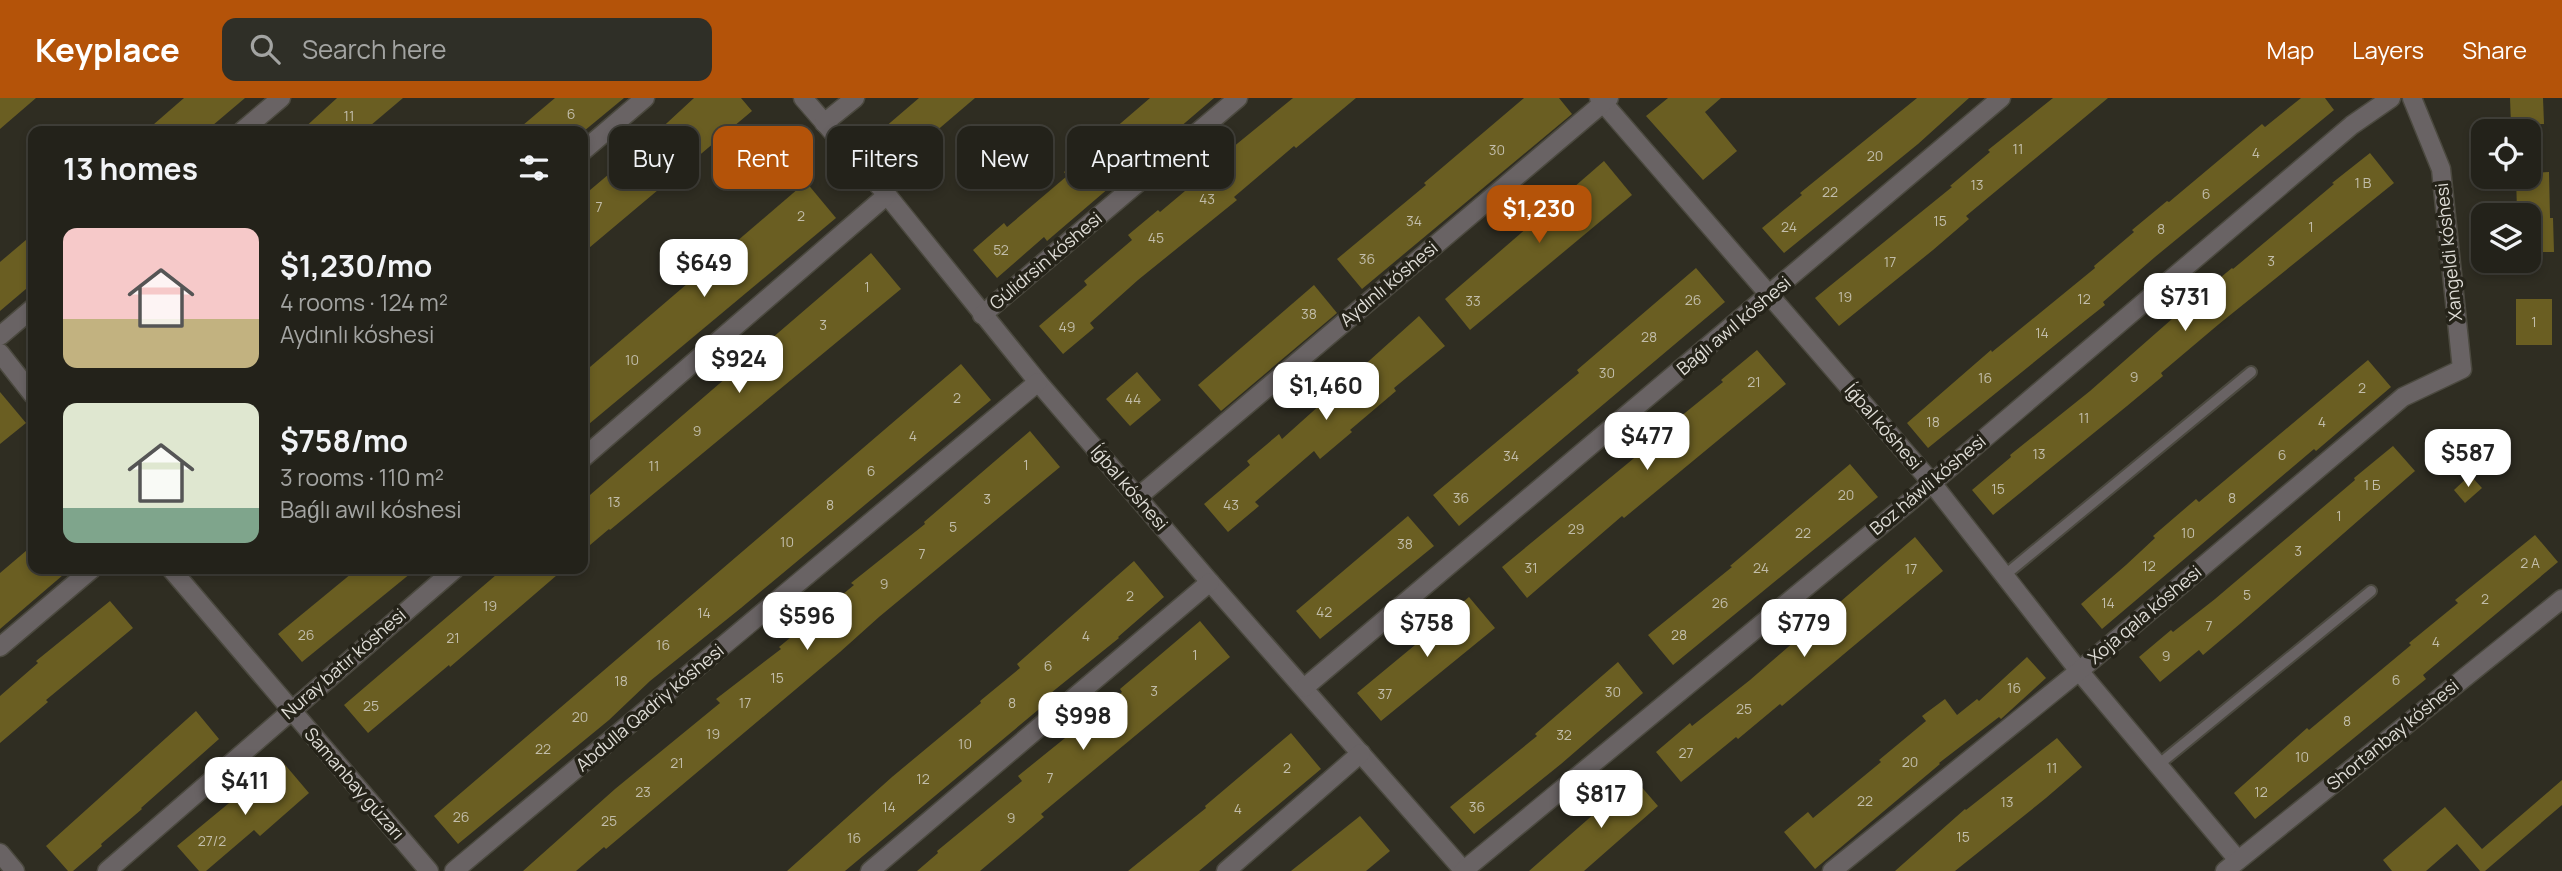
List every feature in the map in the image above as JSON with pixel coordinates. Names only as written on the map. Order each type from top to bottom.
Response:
[{"type":"street","points":[[248,126],[281,98]]},
{"type":"street","points":[[588,147],[645,98]]},
{"type":"street","name":"Íǵbal kóshesi","points":[[803,98],[887,195],[1038,382],[1464,871]]},
{"type":"street","points":[[824,124],[855,98]]},
{"type":"street","name":"Gúlidrsin kóshesi","points":[[982,315],[1238,98]]},
{"type":"street","name":"Baǵlı awıl kóshesi","points":[[1304,688],[2001,98]]},
{"type":"street","name":"Boz háwli kóshesi","points":[[1464,871],[1932,483],[2352,125],[2391,98]]},
{"type":"street","name":"Xangeldi kóshesi","points":[[2412,98],[2441,170],[2462,369]]},
{"type":"street","name":"Íǵbal kóshesi","points":[[1604,100],[1769,296],[1932,483],[2079,671],[2158,765],[2231,866]]},
{"type":"street","name":"Aydınlı kóshesi","points":[[1138,497],[1604,100]]},
{"type":"street","points":[[588,454],[887,195]]},
{"type":"street","points":[[0,336],[28,312]]},
{"type":"street","points":[[0,352],[28,388]]},
{"type":"street","name":"Xoja qala kóshesi","points":[[1832,871],[2079,671],[2403,397],[2462,369]]},
{"type":"street","name":"Abdulla Qadriy kóshesi","points":[[454,871],[1038,382]]},
{"type":"street","points":[[0,647],[86,574]]},
{"type":"street","name":"Samanbay gúzarı","points":[[175,574],[429,871]]},
{"type":"street","name":"Nuray batır kóshesi","points":[[107,871],[448,574]]},
{"type":"street","points":[[870,871],[1210,582]]},
{"type":"street","name":"Shortanbay kóshesi","points":[[2231,866],[2562,599]]},
{"type":"street","points":[[1226,871],[1361,753]]},
{"type":"street","points":[[0,853],[15,871]]},
{"type":"lane","points":[[2005,575],[2251,372]]},
{"type":"lane","points":[[2158,765],[2371,591]]},
{"type":"building","points":[[0,98],[36,98],[0,129]]},
{"type":"building","points":[[184,98],[245,98],[212,126],[152,126]]},
{"type":"building","points":[[337,98],[403,98],[370,126],[306,126]]},
{"type":"building","points":[[555,98],[624,98],[588,128],[522,126]]},
{"type":"building","points":[[694,98],[741,98],[752,111],[734,126],[713,126],[713,144],[699,156],[699,126],[664,126]]},
{"type":"building","points":[[919,98],[975,98],[942,126],[886,126]]},
{"type":"building","points":[[1150,98],[1214,98],[1181,126],[1117,126]]},
{"type":"building","points":[[1293,98],[1356,98],[1296,148],[1294,146],[1234,197],[1237,200],[1138,280],[1090,323],[1094,328],[1063,354],[1039,326],[1087,285],[1084,281],[1132,240],[1128,235],[1187,189],[1234,189],[1234,146]]},
{"type":"building","points":[[1524,98],[1559,98],[1572,114],[1362,289],[1337,259]]},
{"type":"building","points":[[1668,98],[1721,98],[1705,112],[1737,151],[1703,180],[1646,116]]},
{"type":"building","points":[[1917,98],[1969,98],[1918,144],[1784,253],[1762,228],[1802,195],[1800,193]]},
{"type":"building","points":[[2053,98],[2108,98],[1966,216],[1969,219],[1933,250],[1839,326],[1815,298],[1952,187],[1950,186],[1990,152],[1988,150]]},
{"type":"building","points":[[2301,98],[2325,98],[2334,110],[2155,257],[2103,302],[2105,305],[1928,448],[1907,423],[1991,350],[1992,352],[2095,268],[2094,266],[2134,232],[2132,230],[2167,201],[2262,124],[2265,127]]},
{"type":"building","points":[[2510,98],[2543,98],[2544,124],[2541,124],[2541,119],[2511,119]]},
{"type":"building","points":[[2370,153],[2394,183],[2219,324],[2161,373],[2163,376],[1993,515],[1972,490],[2011,457],[2010,455],[2090,391],[2197,297]]},
{"type":"building","points":[[1604,161],[1632,195],[1470,330],[1445,299]]},
{"type":"building","points":[[2541,172],[2549,172],[2554,252],[2541,252],[2541,203],[2517,203],[2516,189],[2541,189]]},
{"type":"building","points":[[609,174],[609,189],[659,189],[588,249],[588,192]]},
{"type":"building","points":[[1067,176],[1067,189],[1108,189],[1047,241],[1044,237],[997,278],[973,250],[1004,223],[1007,227]]},
{"type":"building","points":[[798,189],[812,189],[836,218],[588,425],[588,369]]},
{"type":"building","points":[[28,238],[28,287],[0,311],[0,262]]},
{"type":"building","points":[[871,253],[901,289],[588,547],[588,497]]},
{"type":"building","points":[[1696,268],[1725,302],[1459,526],[1433,495],[1579,373],[1577,370]]},
{"type":"building","points":[[1314,285],[1337,313],[1221,411],[1198,385]]},
{"type":"building","points":[[2516,299],[2552,299],[2552,345],[2516,345]]},
{"type":"building","points":[[1419,316],[1445,346],[1394,388],[1396,391],[1320,459],[1314,451],[1255,502],[1259,506],[1228,532],[1204,504],[1250,465],[1247,461],[1279,434],[1282,439]]},
{"type":"building","points":[[1757,350],[1786,384],[1624,518],[1622,516],[1527,598],[1502,567],[1639,454],[1637,452],[1723,382],[1721,380]]},
{"type":"building","points":[[2368,360],[2391,387],[2102,629],[2081,604],[2196,499],[2199,502]]},
{"type":"building","points":[[961,364],[991,400],[650,681],[609,720],[458,844],[434,816]]},
{"type":"building","points":[[1137,372],[1161,400],[1130,426],[1106,399]]},
{"type":"building","points":[[0,392],[26,423],[0,444]]},
{"type":"building","points":[[1030,431],[1060,467],[606,849],[604,847],[576,871],[523,871],[615,789],[720,703],[716,699],[781,649],[779,647],[854,585],[851,583],[925,524],[924,522]]},
{"type":"building","points":[[2393,446],[2415,471],[2203,655],[2199,650],[2160,682],[2139,657],[2215,599]]},
{"type":"building","points":[[1850,464],[1878,497],[1673,665],[1648,635],[1732,567],[1730,566]]},
{"type":"building","points":[[2470,475],[2482,488],[2465,503],[2454,490]]},
{"type":"building","points":[[1408,516],[1434,546],[1320,639],[1296,611]]},
{"type":"building","points":[[2535,535],[2558,562],[2423,675],[2426,679],[2255,819],[2234,793],[2307,728],[2309,730],[2411,645],[2409,643],[2458,603],[2455,600]]},
{"type":"building","points":[[1915,537],[1943,571],[1782,706],[1780,704],[1738,739],[1736,737],[1681,782],[1656,752],[1690,723],[1692,726],[1750,680]]},
{"type":"building","points":[[28,549],[28,574],[64,574],[0,629],[0,573]]},
{"type":"building","points":[[1134,561],[1164,597],[1119,638],[1041,701],[1044,705],[845,871],[787,871],[892,777],[981,703],[980,701],[1020,668],[1017,664]]},
{"type":"building","points":[[351,574],[410,574],[302,662],[278,634]]},
{"type":"building","points":[[497,574],[558,574],[368,733],[344,705]]},
{"type":"building","points":[[1469,597],[1495,628],[1381,721],[1357,693]]},
{"type":"building","points":[[110,601],[133,628],[46,700],[48,702],[0,743],[0,696],[38,663],[36,661]]},
{"type":"building","points":[[1200,621],[1230,657],[1041,814],[1044,817],[980,871],[917,871],[938,853],[937,851],[1022,781],[1018,776],[1122,692],[1120,689]]},
{"type":"building","points":[[2027,657],[2046,678],[2001,719],[1999,717],[1939,763],[1815,869],[1784,832],[1808,812],[1813,818],[1881,762],[1879,760],[1926,721],[1922,716],[1945,699],[1957,715],[1977,699],[1979,701]]},
{"type":"building","points":[[1618,662],[1643,693],[1474,834],[1450,807],[1537,736],[1535,734]]},
{"type":"building","points":[[196,711],[219,739],[101,844],[102,846],[73,871],[68,871],[46,846]]},
{"type":"building","points":[[1291,733],[1321,769],[1199,871],[1128,871],[1206,808],[1205,806]]},
{"type":"building","points":[[2057,738],[2082,767],[2046,798],[1955,871],[1895,871],[1965,809]]},
{"type":"building","points":[[281,760],[309,793],[260,836],[254,830],[206,871],[199,871],[177,846]]},
{"type":"building","points":[[1632,776],[1658,806],[1584,871],[1529,871],[1603,806],[1600,803]]},
{"type":"building","points":[[2562,780],[2562,805],[2485,871],[2480,871],[2457,844],[2426,871],[2392,871],[2383,860],[2445,807],[2482,849]]},
{"type":"building","points":[[1360,816],[1390,851],[1366,871],[1291,871]]}]
